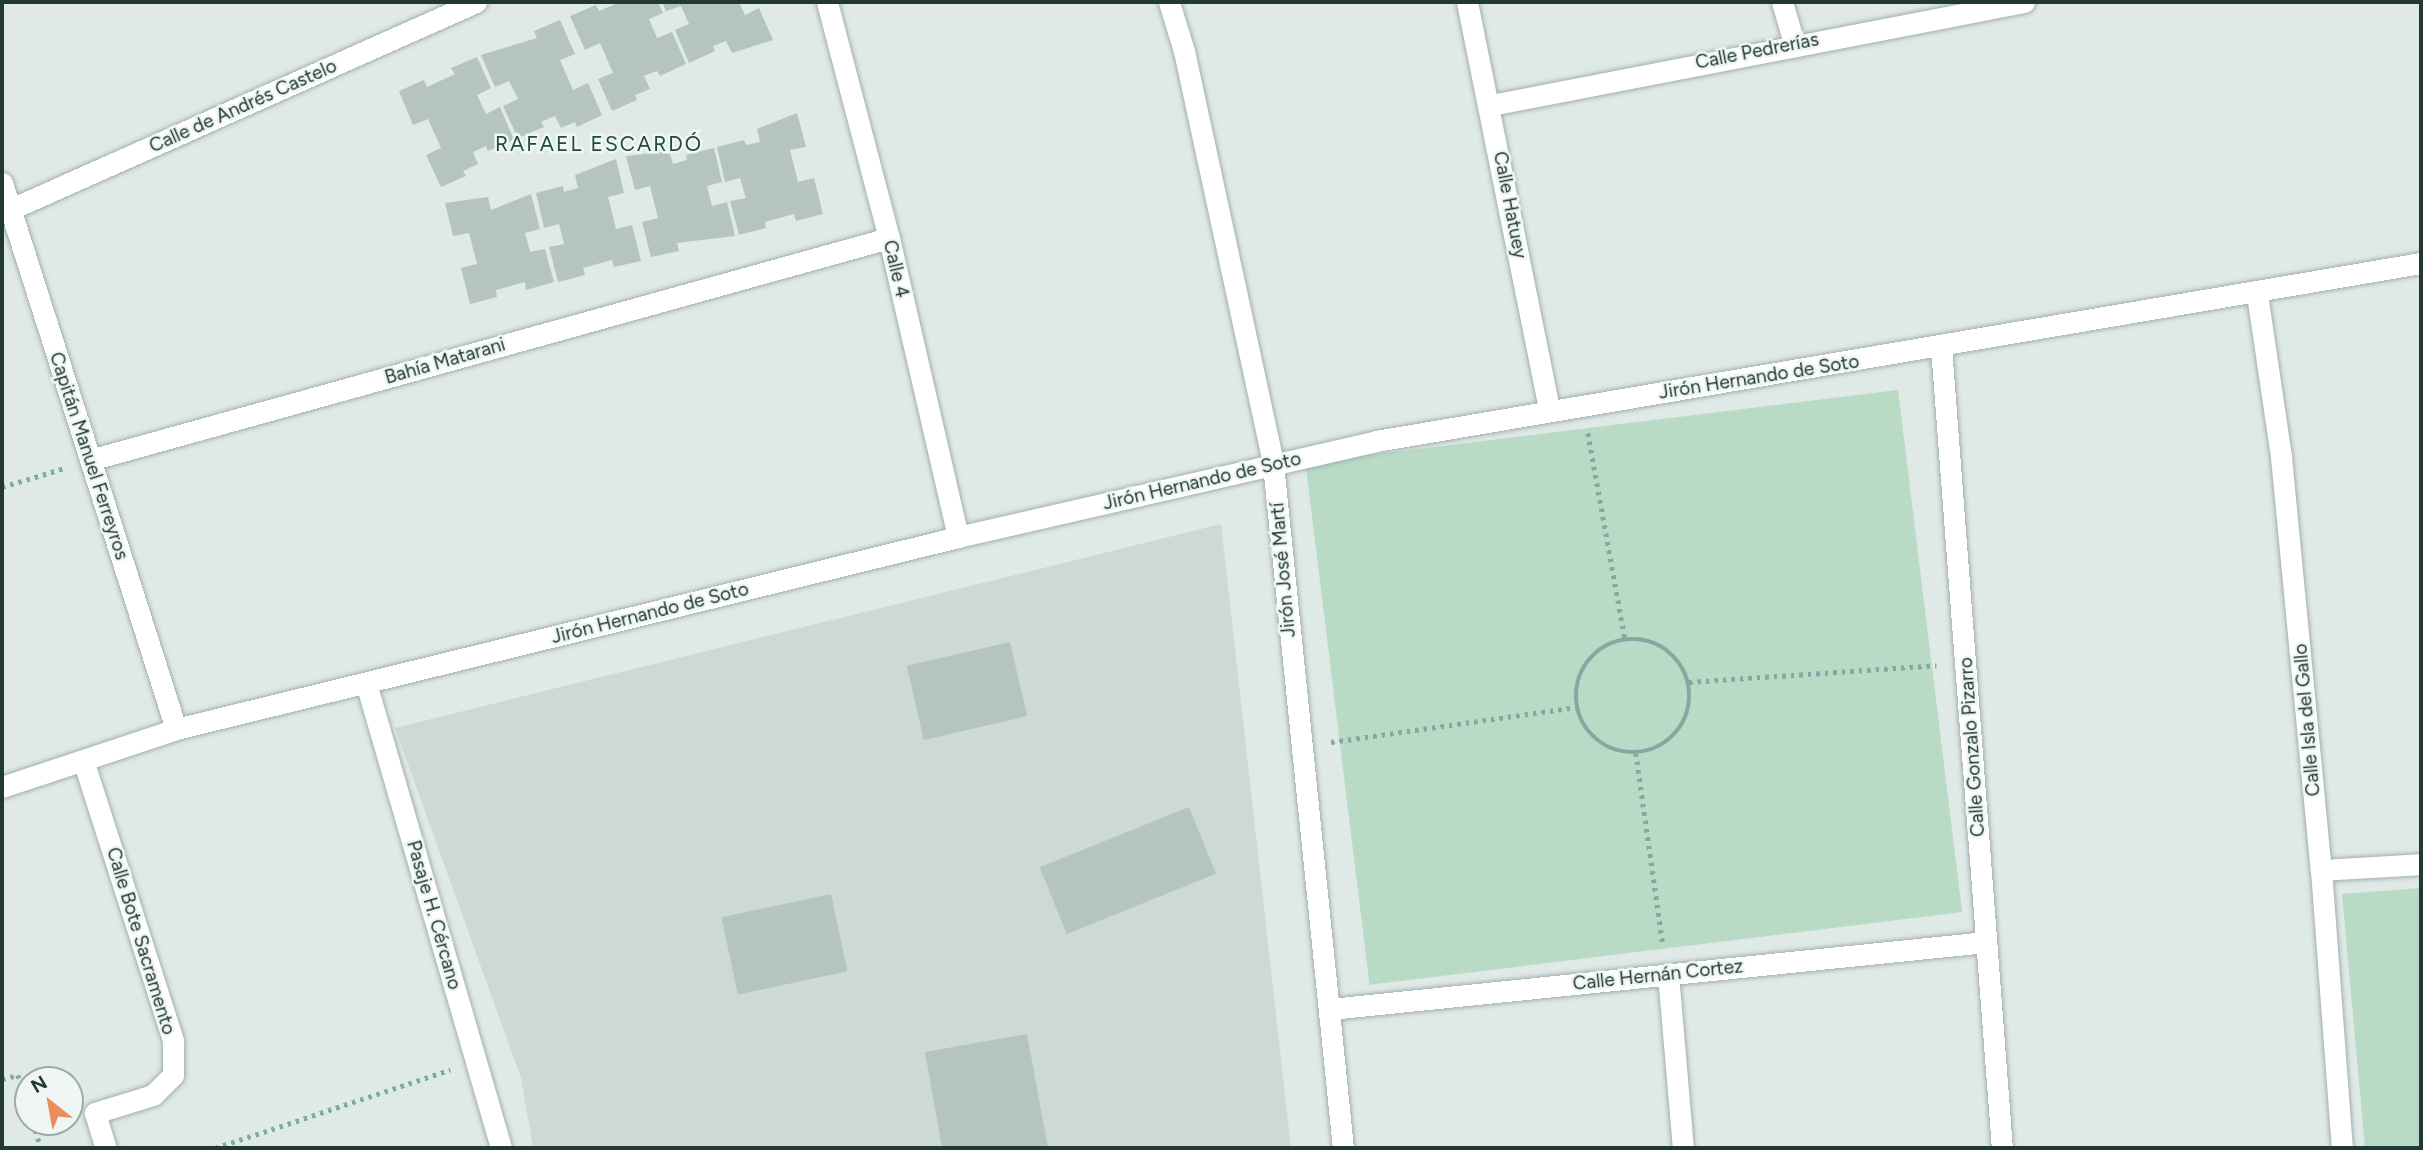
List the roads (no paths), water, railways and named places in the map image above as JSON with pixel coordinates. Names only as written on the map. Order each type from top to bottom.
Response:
[{"type":"street","name":"Calle de Andrés Castelo","points":[[6,212],[476,2]]},
{"type":"street","name":"Calle 4","points":[[827,2],[889,238],[958,537]]},
{"type":"street","name":"Jirón José Martí","points":[[1169,2],[1184,51],[1273,464],[1299,747],[1330,1009],[1343,1148]]},
{"type":"street","name":"Calle Hatuey","points":[[1467,2],[1491,105],[1549,408]]},
{"type":"street","points":[[1782,2],[1794,43]]},
{"type":"street","name":"Calle Pedrerías","points":[[1491,105],[1794,43],[2024,2]]},
{"type":"street","name":"Capitán Manuel Ferreyros","points":[[2,183],[6,212],[90,460],[176,729]]},
{"type":"street","name":"Bahía Matarani","points":[[90,460],[889,238]]},
{"type":"street","name":"Jirón Hernando de Soto","points":[[2,787],[84,763],[176,729],[958,537],[1273,464],[1549,408],[1583,406],[1941,347],[2257,294],[2421,263]]},
{"type":"street","name":"Calle Isla del Gallo","points":[[2257,294],[2281,457],[2321,870],[2342,1148]]},
{"type":"street","name":"Calle Gonzalo Pizarro","points":[[1941,347],[2002,1148]]},
{"type":"street","name":"Pasaje H. Cércano","points":[[366,683],[501,1148]]},
{"type":"street","name":"Calle Bote Sacramento","points":[[84,763],[162,1001],[173,1052],[173,1075],[153,1095],[95,1113],[106,1148]]},
{"type":"street","points":[[2321,870],[2421,864]]},
{"type":"street","name":"Calle Hernán Cortez","points":[[1330,1009],[1986,942]]},
{"type":"street","points":[[1668,975],[1683,1148]]},
{"type":"district","name":"RAFAEL ESCARDÓ","points":[[599,144]]}]
